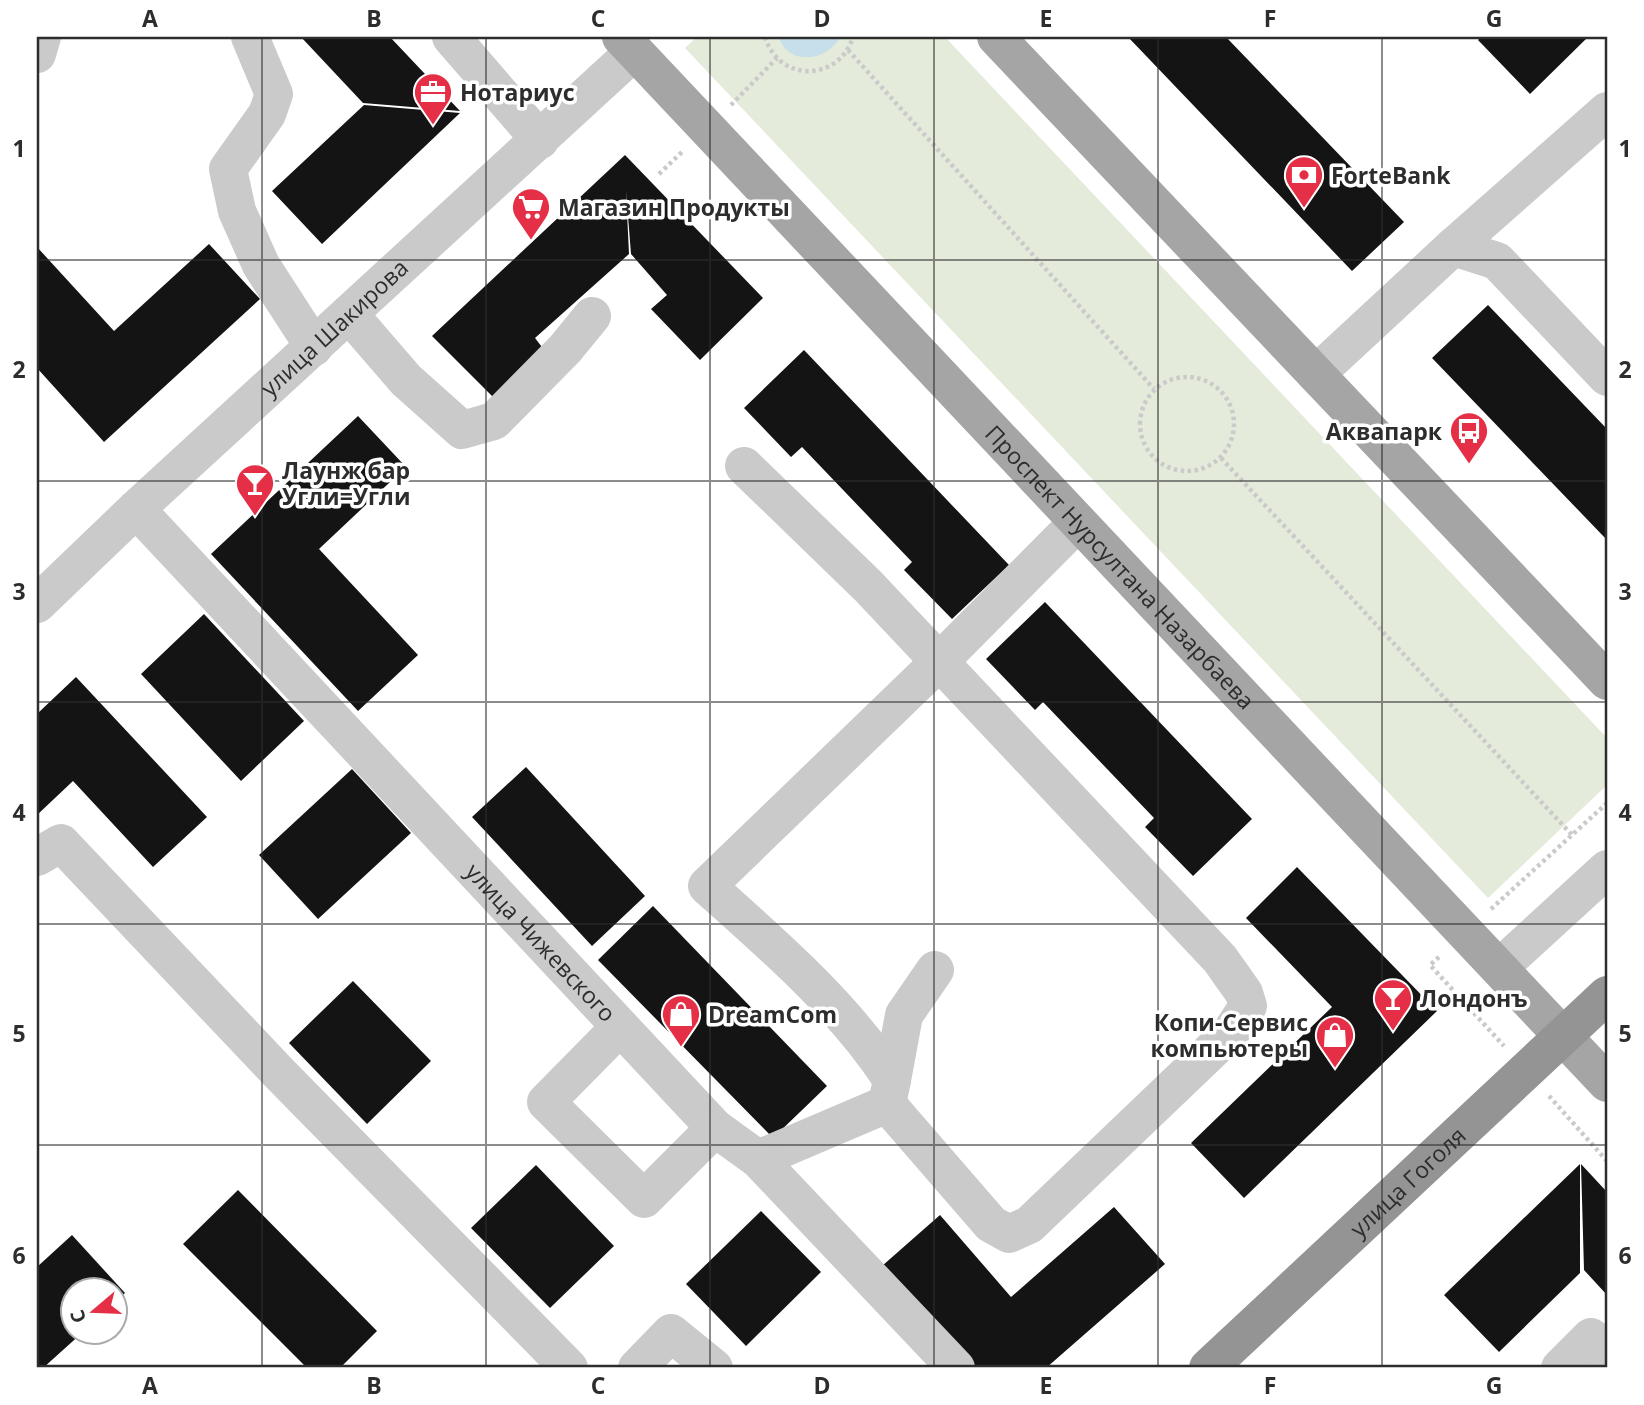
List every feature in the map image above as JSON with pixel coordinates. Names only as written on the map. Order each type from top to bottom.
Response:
[{"type":"highway","name":"улица Гоголя","points":[[1208,1368],[1607,995]]},
{"type":"main road","points":[[996,37],[1607,681]]},
{"type":"main road","name":"Проспект Нурсултана Назарбаева","points":[[634,42],[1078,522],[1605,1078]]},
{"type":"street","points":[[37,54],[43,37]]},
{"type":"street","points":[[250,37],[274,94],[267,114],[228,169],[237,211],[261,265],[313,347]]},
{"type":"street","points":[[451,37],[540,140]]},
{"type":"street","name":"улица Шакирова","points":[[37,604],[136,509],[540,140],[634,42]]},
{"type":"street","points":[[1316,374],[1453,247],[1607,111]]},
{"type":"street","points":[[1453,247],[1497,261],[1607,377]]},
{"type":"street","points":[[349,314],[407,380],[462,430],[494,421],[565,349],[592,316]]},
{"type":"street","points":[[744,466],[868,586],[939,662],[1220,959],[1244,993],[1248,1006],[1231,1032],[1029,1224],[1009,1234],[991,1224],[890,1092],[854,1029],[775,947],[707,886],[939,662],[1078,522]]},
{"type":"street","name":"улица Чижевского","points":[[136,509],[715,1128],[758,1159],[956,1368]]},
{"type":"street","points":[[37,857],[61,844],[279,1073],[569,1368]]},
{"type":"street","points":[[1499,968],[1607,869]]},
{"type":"street","points":[[890,1092],[904,1015],[934,970]]},
{"type":"street","points":[[620,1027],[546,1102],[644,1199],[715,1128]]},
{"type":"street","points":[[758,1159],[890,1092]]},
{"type":"street","points":[[637,1368],[671,1333],[714,1368]]},
{"type":"street","points":[[1560,1368],[1591,1337],[1607,1354]]},
{"type":"path","points":[[765,37],[777,58],[802,71],[816,71],[831,66],[848,50],[853,37]]},
{"type":"path","points":[[848,50],[1154,389]]},
{"type":"path","points":[[1188,376],[1206,380],[1221,391],[1231,406],[1234,424],[1231,442],[1221,458],[1205,468],[1186,472],[1168,468],[1152,457],[1142,442],[1139,423],[1143,405],[1154,389],[1170,380],[1188,376]]},
{"type":"path","points":[[1221,458],[1572,835],[1607,803]]},
{"type":"green space","points":[[697,37],[945,37],[1607,738],[1607,785],[1488,898],[685,48]]},
{"type":"water","points":[[779,37],[840,37],[827,51],[799,57],[784,47]]},
{"type":"building","points":[[301,37],[390,37],[460,111],[363,103]]},
{"type":"building","points":[[1128,37],[1226,37],[1404,222],[1352,271]]},
{"type":"building","points":[[1481,37],[1588,37],[1530,94],[1478,40]]},
{"type":"building","points":[[364,105],[460,113],[322,244],[272,191]]},
{"type":"building","points":[[625,155],[763,298],[700,360],[651,309],[667,295],[631,254],[626,191],[629,254],[535,338],[548,355],[498,402],[432,336]]},
{"type":"building","points":[[209,244],[260,299],[104,442],[37,368],[37,247],[114,331]]},
{"type":"building","points":[[1488,305],[1607,429],[1607,540],[1432,358]]},
{"type":"building","points":[[804,350],[1009,565],[952,619],[904,570],[912,562],[802,447],[791,457],[744,408]]},
{"type":"building","points":[[358,416],[406,467],[319,549],[418,655],[358,711],[211,554]]},
{"type":"building","points":[[1045,602],[1252,819],[1193,876],[1145,827],[1154,818],[1043,702],[1035,710],[986,659]]},
{"type":"building","points":[[204,614],[304,721],[241,781],[141,674]]},
{"type":"building","points":[[76,677],[207,817],[153,867],[73,781],[37,815],[37,714]]},
{"type":"building","points":[[526,767],[645,896],[592,946],[472,817]]},
{"type":"building","points":[[352,769],[411,833],[318,919],[259,855]]},
{"type":"building","points":[[1297,867],[1437,1011],[1244,1198],[1191,1143],[1332,1007],[1246,918]]},
{"type":"building","points":[[653,906],[827,1086],[773,1138],[598,960]]},
{"type":"building","points":[[353,981],[431,1061],[367,1124],[289,1043]]},
{"type":"building","points":[[1580,1164],[1580,1273],[1499,1352],[1444,1295]]},
{"type":"building","points":[[1581,1164],[1607,1192],[1607,1295],[1584,1270]]},
{"type":"building","points":[[536,1165],[614,1246],[550,1308],[471,1228]]},
{"type":"building","points":[[238,1190],[377,1331],[340,1368],[307,1368],[183,1244]]},
{"type":"building","points":[[1114,1207],[1165,1264],[1046,1368],[971,1368],[882,1266],[940,1215],[1011,1297]]},
{"type":"building","points":[[761,1211],[821,1272],[746,1346],[686,1284]]},
{"type":"building","points":[[72,1235],[109,1276],[60,1276],[60,1346],[67,1346],[43,1368],[37,1368],[37,1267]]},
{"type":"place","name":"Нотариус","points":[[433,126]]},
{"type":"place","name":"ForteBank","points":[[1304,209]]},
{"type":"place","name":"Магазин Продукты","points":[[531,241]]},
{"type":"place","name":"Аквапарк","points":[[1469,465]]},
{"type":"place","name":"Лаунж бар Угли=Угли","points":[[255,517]]},
{"type":"place","name":"Лондонъ","points":[[1393,1032]]},
{"type":"place","name":"DreamCom","points":[[681,1048]]},
{"type":"place","name":"Копи-Сервис компьютеры","points":[[1335,1069]]}]
